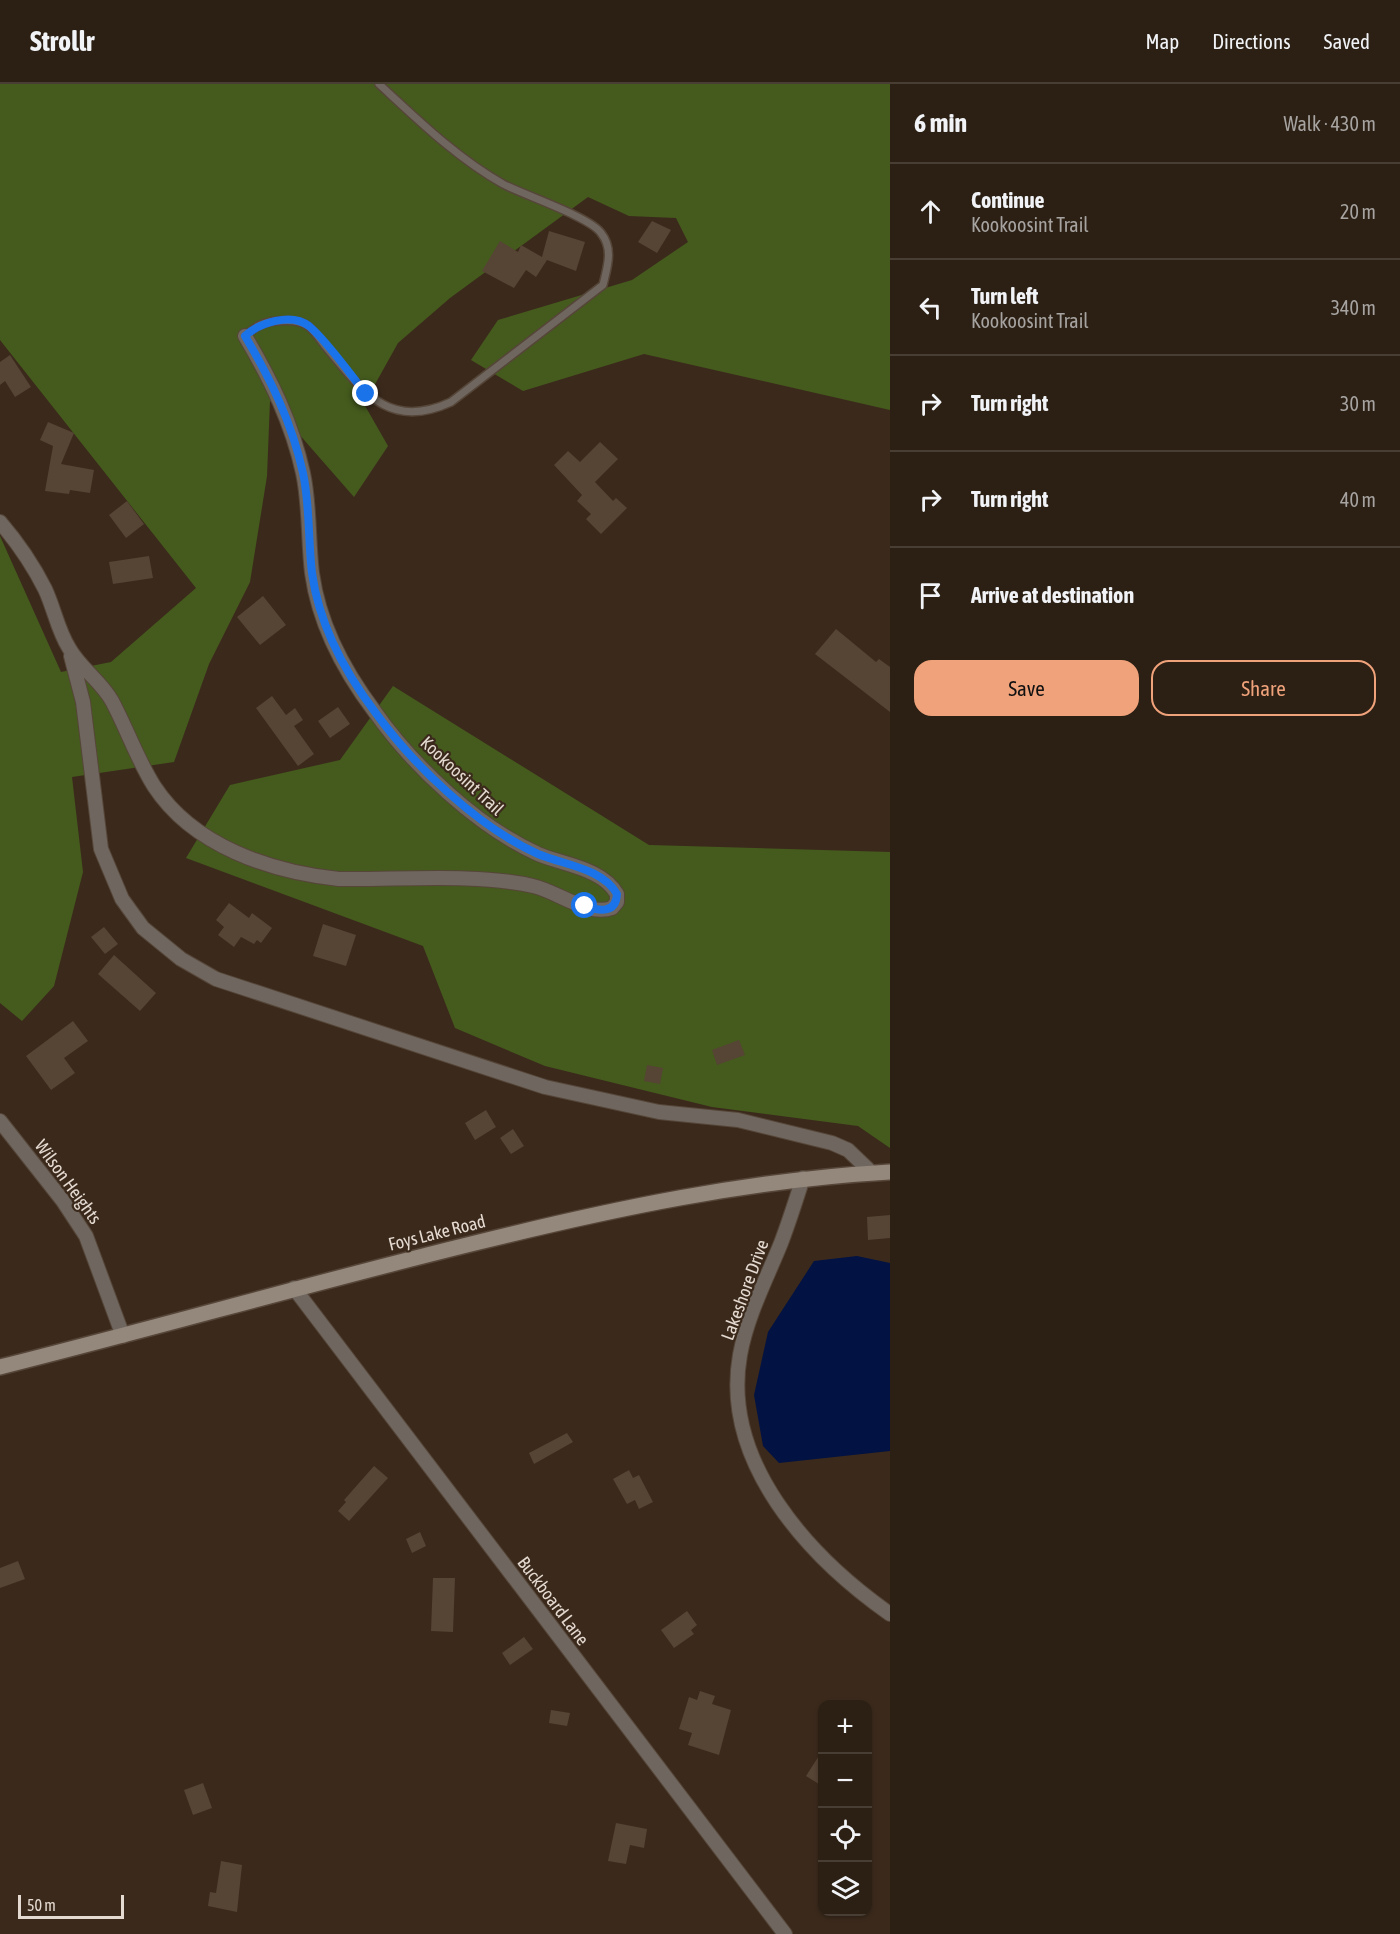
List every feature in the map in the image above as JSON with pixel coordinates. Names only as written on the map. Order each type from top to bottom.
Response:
[{"type":"street","name":"Kookoosint Trail","points":[[69,649],[105,689],[136,755],[169,806],[188,823],[234,851],[268,865],[312,876],[339,879],[506,882],[549,890],[595,910],[604,911],[617,902],[617,894],[605,880],[518,845],[476,817],[444,789],[375,713],[346,669],[323,619],[313,575],[304,476],[290,425],[268,374],[245,336]]},
{"type":"street","name":"Kookoosint Trail","points":[[0,522],[29,559],[46,590],[69,649],[83,702],[100,838],[107,867],[122,899],[137,921],[155,940],[205,974],[265,996],[320,1011],[545,1087],[659,1112],[738,1120],[832,1143],[848,1150],[872,1173]]},
{"type":"street","name":"Wilson Heights","points":[[0,1121],[63,1201],[86,1236],[123,1336]]},
{"type":"street","name":"Foys Lake Road","points":[[0,1367],[123,1336],[294,1288],[643,1203],[803,1178],[890,1172]]},
{"type":"street","name":"Lakeshore Drive","points":[[803,1178],[782,1240],[745,1334],[738,1377],[742,1420],[755,1462],[787,1516],[831,1565],[890,1614]]},
{"type":"street","name":"Buckboard Lane","points":[[294,1288],[785,1934]]},
{"type":"lane","points":[[245,336],[255,327],[269,322],[290,320],[308,325],[366,394],[385,406],[407,412],[430,412],[451,402],[603,285],[610,253],[601,232],[572,215],[503,184],[440,140],[379,84]]},
{"type":"green space","points":[[0,84],[890,84],[890,410],[644,354],[523,391],[471,360],[498,320],[632,280],[688,242],[676,218],[629,216],[588,197],[450,298],[398,343],[364,404],[388,446],[354,497],[270,401],[267,476],[250,582],[209,664],[174,762],[72,777],[83,872],[54,986],[22,1021],[0,1003],[0,536],[61,672],[111,662],[196,588],[0,340]]},
{"type":"green space","points":[[393,686],[649,845],[890,852],[890,1148],[858,1126],[712,1107],[545,1066],[455,1028],[423,946],[186,858],[230,785],[340,760]]},
{"type":"shaded area","points":[[857,1256],[890,1263],[890,1451],[779,1463],[763,1446],[754,1395],[768,1332],[814,1261]]},
{"type":"building","points":[[652,221],[671,230],[657,253],[638,242]]},
{"type":"building","points":[[549,231],[585,242],[576,271],[547,260],[536,277],[526,270],[514,288],[482,271],[500,241],[518,252],[521,245],[542,257]]},
{"type":"building","points":[[10,355],[31,387],[15,397],[5,381],[0,385],[0,362]]},
{"type":"building","points":[[48,422],[74,433],[61,464],[94,470],[90,493],[70,490],[69,494],[45,491],[53,446],[40,440]]},
{"type":"building","points":[[600,442],[618,459],[595,482],[613,501],[616,498],[627,508],[601,534],[586,519],[591,514],[577,501],[582,495],[554,465],[568,451],[580,462]]},
{"type":"building","points":[[127,501],[144,524],[126,538],[109,515]]},
{"type":"building","points":[[149,556],[153,578],[113,584],[109,562]]},
{"type":"building","points":[[263,596],[286,625],[260,645],[237,617]]},
{"type":"building","points":[[836,629],[876,662],[879,659],[890,667],[890,712],[815,654]]},
{"type":"building","points":[[272,696],[286,715],[295,708],[303,720],[294,726],[314,754],[298,766],[256,708]]},
{"type":"building","points":[[338,707],[350,724],[330,738],[318,721]]},
{"type":"building","points":[[229,903],[249,918],[252,913],[272,928],[261,943],[257,940],[254,944],[241,937],[234,947],[218,935],[224,927],[216,920]]},
{"type":"building","points":[[323,924],[356,935],[346,966],[313,956]]},
{"type":"building","points":[[104,927],[118,944],[105,954],[91,937]]},
{"type":"building","points":[[114,955],[156,993],[140,1011],[98,974]]},
{"type":"building","points":[[73,1021],[88,1041],[64,1058],[75,1073],[51,1090],[26,1056]]},
{"type":"building","points":[[739,1040],[745,1055],[717,1065],[712,1050]]},
{"type":"building","points":[[647,1065],[663,1068],[660,1084],[644,1081]]},
{"type":"building","points":[[486,1110],[496,1127],[475,1140],[465,1123]]},
{"type":"building","points":[[513,1129],[524,1146],[511,1154],[500,1138]]},
{"type":"building","points":[[890,1215],[890,1238],[868,1240],[867,1217]]},
{"type":"building","points":[[567,1433],[573,1442],[534,1464],[529,1453]]},
{"type":"building","points":[[374,1466],[388,1478],[349,1521],[338,1511],[346,1502],[344,1500]]},
{"type":"building","points":[[629,1470],[633,1478],[639,1475],[653,1502],[639,1509],[635,1500],[627,1504],[613,1479]]},
{"type":"building","points":[[420,1532],[426,1546],[412,1553],[406,1539]]},
{"type":"building","points":[[18,1561],[25,1579],[0,1588],[0,1568]]},
{"type":"building","points":[[433,1578],[455,1578],[453,1632],[431,1631]]},
{"type":"building","points":[[687,1611],[697,1625],[691,1630],[694,1634],[674,1648],[661,1630]]},
{"type":"building","points":[[524,1637],[533,1649],[510,1665],[502,1653]]},
{"type":"building","points":[[700,1691],[715,1696],[712,1704],[731,1710],[719,1755],[688,1745],[692,1733],[679,1729],[689,1697],[697,1700]]},
{"type":"building","points":[[551,1710],[570,1713],[567,1726],[549,1723]]},
{"type":"building","points":[[818,1757],[818,1784],[806,1776]]},
{"type":"building","points":[[203,1783],[212,1808],[193,1815],[184,1790]]},
{"type":"building","points":[[616,1823],[647,1829],[644,1848],[630,1845],[626,1864],[608,1861]]},
{"type":"building","points":[[221,1861],[242,1865],[237,1912],[208,1906],[210,1892],[216,1893]]},
{"type":"route","points":[[366,394],[308,325],[290,320],[269,322],[255,327],[245,336],[268,374],[290,425],[304,476],[313,575],[319,604],[323,619],[346,669],[375,713],[444,789],[476,817],[518,845],[605,880],[617,894],[617,902],[612,908],[604,911],[585,906]]}]
